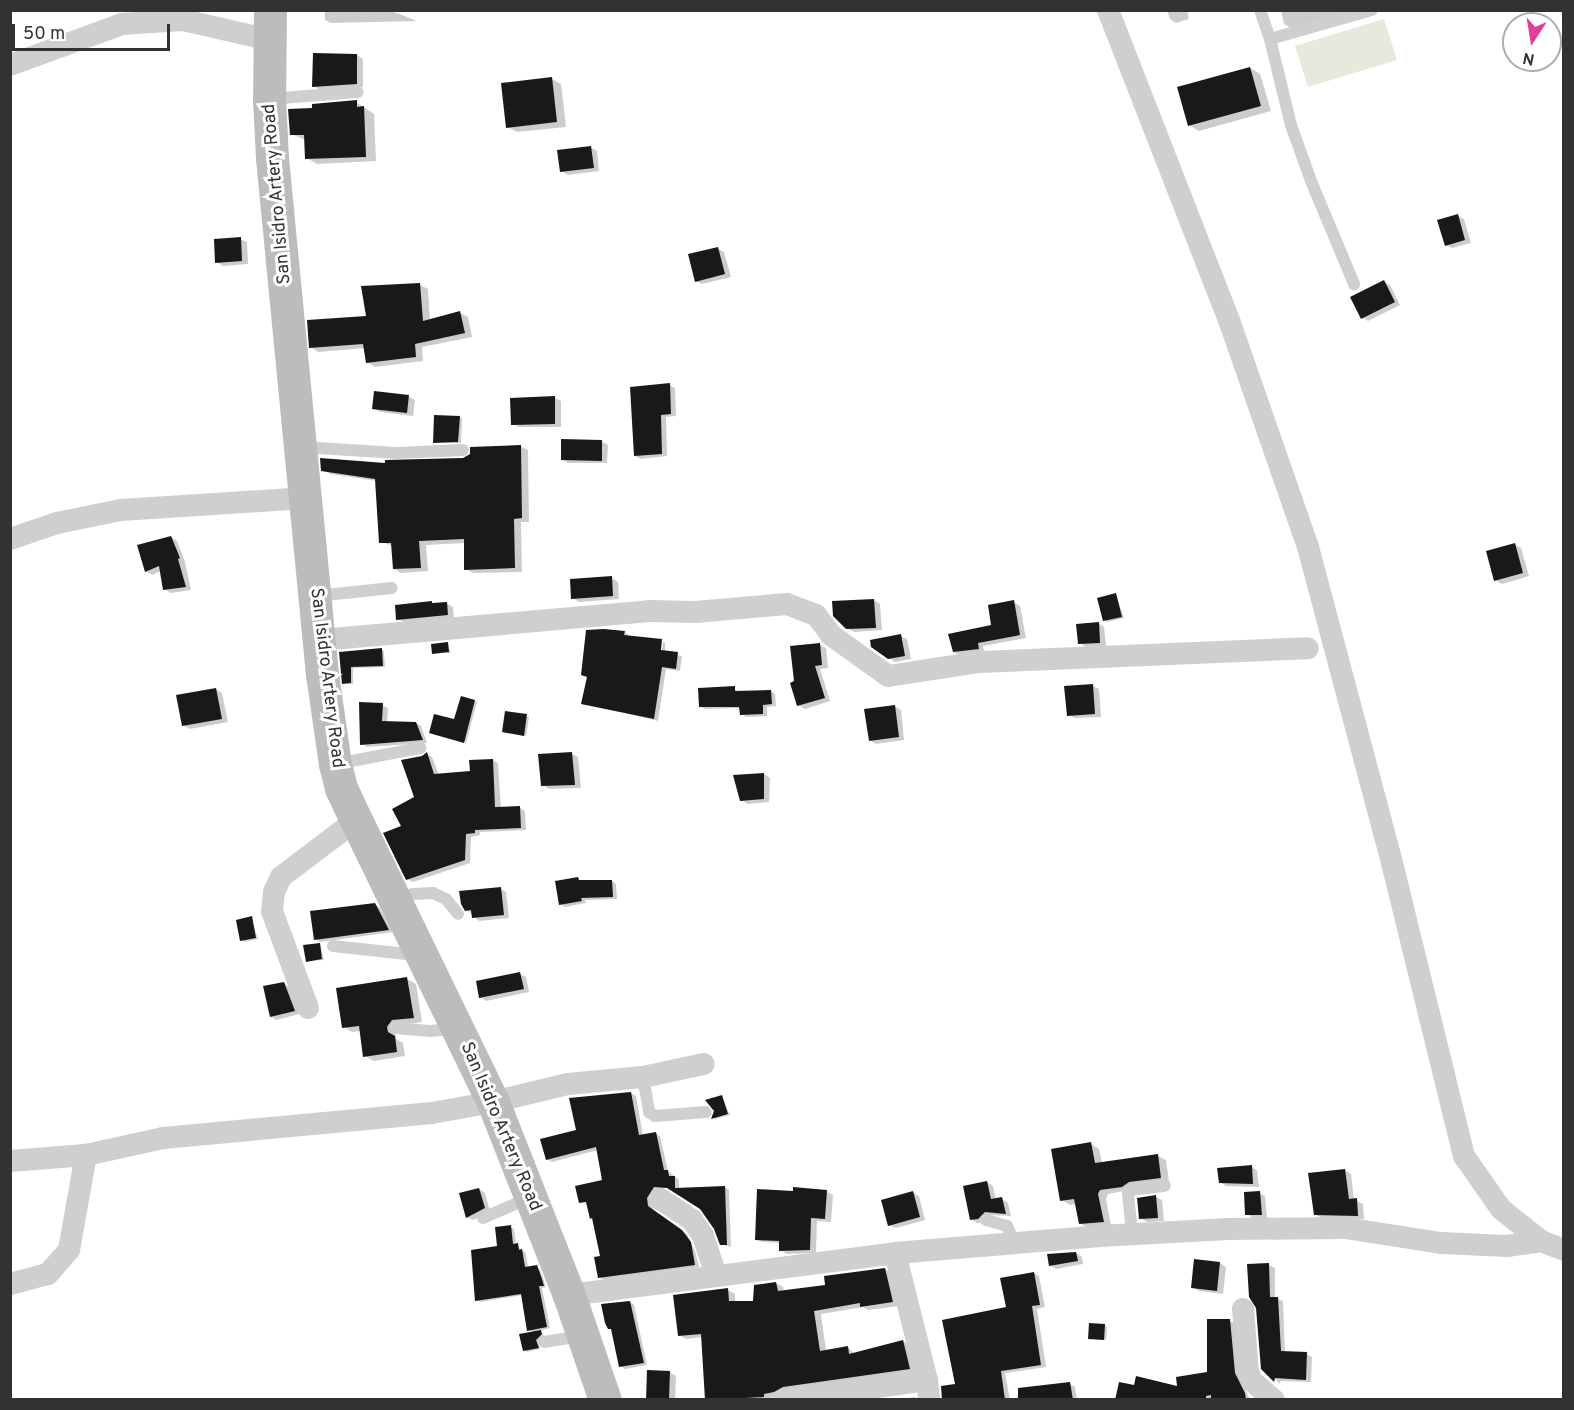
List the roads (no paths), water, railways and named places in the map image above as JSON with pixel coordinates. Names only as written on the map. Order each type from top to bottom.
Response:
[{"type":"street","points":[[1108,10],[1230,323],[1308,547],[1392,863],[1464,1156],[1501,1209],[1541,1240],[1563,1250]]},
{"type":"street","points":[[10,64],[122,24],[183,20],[270,25]]},
{"type":"street","name":"San Isidro Artery Road","points":[[270,25],[269,99],[272,158],[315,597],[334,764],[341,788],[356,820],[493,1102],[569,1295],[605,1400]]},
{"type":"street","points":[[10,539],[57,523],[122,510],[306,498]]},
{"type":"street","points":[[320,640],[650,611],[695,612],[787,604],[816,615],[831,635],[888,676],[980,662],[1308,648]]},
{"type":"street","points":[[308,1008],[272,911],[274,892],[282,877],[356,820]]},
{"type":"street","points":[[10,1161],[86,1155],[163,1138],[432,1113],[493,1102],[568,1084],[642,1077],[704,1064]]},
{"type":"street","points":[[10,1284],[48,1274],[69,1250],[86,1155]]},
{"type":"street","points":[[660,1199],[692,1220],[703,1236],[716,1275]]},
{"type":"street","points":[[569,1295],[895,1254],[1132,1234],[1228,1229],[1345,1228],[1441,1243],[1507,1246],[1541,1240]]},
{"type":"street","points":[[785,1400],[928,1390],[895,1254]]},
{"type":"street","points":[[1243,1308],[1248,1372],[1252,1382],[1274,1400]]},
{"type":"lane","points":[[1260,10],[1270,39],[1291,125],[1311,181],[1354,284]]},
{"type":"lane","points":[[1270,39],[1372,10]]},
{"type":"lane","points":[[269,99],[358,92]]},
{"type":"lane","points":[[300,447],[397,453],[463,450]]},
{"type":"lane","points":[[315,597],[392,588]]},
{"type":"lane","points":[[334,764],[420,748]]},
{"type":"lane","points":[[396,901],[413,894],[433,893],[446,899],[458,914]]},
{"type":"lane","points":[[333,946],[424,956]]},
{"type":"lane","points":[[395,1028],[430,1031],[459,1028]]},
{"type":"lane","points":[[642,1077],[649,1112],[655,1116],[706,1112]]},
{"type":"lane","points":[[1132,1234],[1128,1193],[1130,1190],[1166,1186]]},
{"type":"lane","points":[[483,1218],[530,1198]]},
{"type":"lane","points":[[986,1220],[997,1221],[1007,1226],[1015,1243]]},
{"type":"lane","points":[[544,1342],[584,1336]]}]
